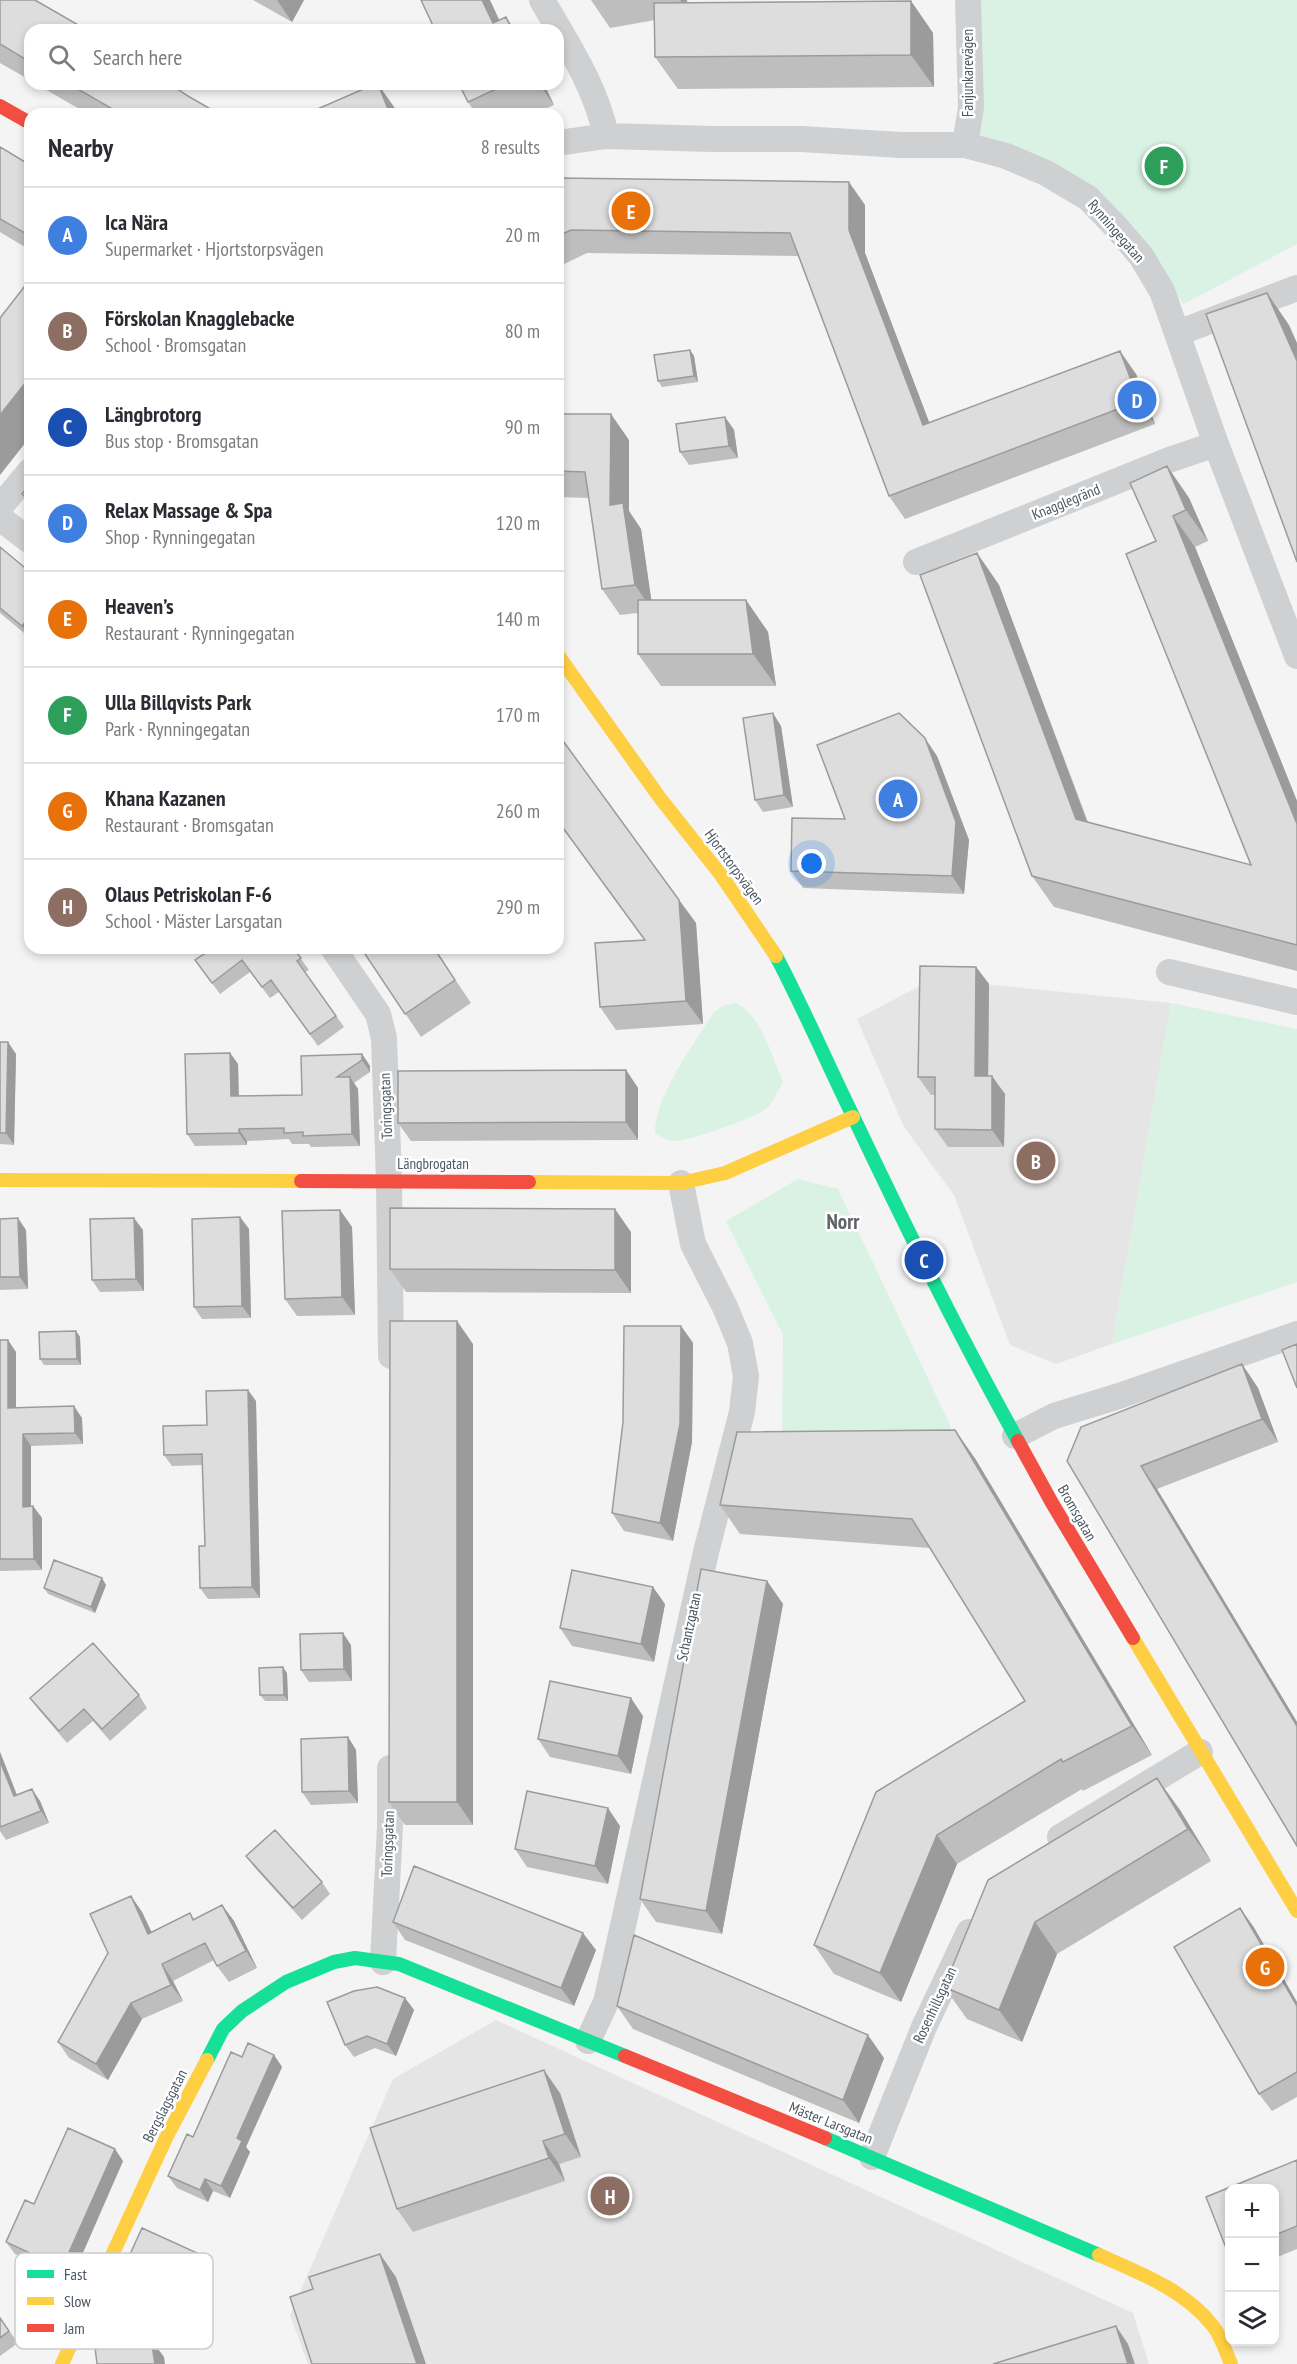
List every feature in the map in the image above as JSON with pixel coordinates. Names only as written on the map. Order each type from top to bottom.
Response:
[{"type":"street","points":[[542,0],[556,24]]},
{"type":"street","name":"Fanjunkarevägen","points":[[965,145],[971,107],[968,0]]},
{"type":"street","points":[[564,38],[585,75],[601,110],[606,136]]},
{"type":"street","points":[[0,106],[24,120]]},
{"type":"street","name":"Rynningegatan","points":[[564,142],[606,136],[713,140],[801,139],[900,145],[965,145],[1006,156],[1046,173],[1088,198],[1141,256],[1162,291],[1216,444],[1297,656]]},
{"type":"street","points":[[1178,333],[1297,288]]},
{"type":"street","name":"Knagglegränd","points":[[916,562],[1169,460],[1216,444]]},
{"type":"street","points":[[0,507],[24,478]]},
{"type":"street","points":[[0,518],[24,536]]},
{"type":"street","name":"Hjortstorpsvägen","points":[[564,663],[660,798],[722,875],[772,948],[799,999],[853,1118]]},
{"type":"street","name":"Toringsgatan","points":[[337,954],[378,1014],[384,1038],[389,1181],[391,1374]]},
{"type":"street","points":[[1168,972],[1297,1002]]},
{"type":"street","name":"Längbrogatan","points":[[0,1180],[681,1183],[725,1173],[853,1118]]},
{"type":"street","name":"Bromsgatan","points":[[853,1118],[986,1384],[1052,1503],[1297,1911]]},
{"type":"street","name":"Schantzgatan","points":[[588,2041],[606,2002],[706,1552],[742,1412],[746,1376],[740,1343],[725,1307],[693,1244],[681,1183]]},
{"type":"street","points":[[1015,1436],[1054,1416],[1119,1396],[1297,1334]]},
{"type":"street","name":"Toringsgatan","points":[[383,1962],[390,1826],[390,1742]]},
{"type":"street","points":[[1043,1848],[1200,1752]]},
{"type":"street","name":"Rosenhillsgatan","points":[[872,2157],[924,2027],[977,1915]]},
{"type":"street","name":"Bergslagsgatan","points":[[113,2253],[166,2138],[223,2029],[242,2011],[286,1982],[334,1962],[356,1958],[383,1962]]},
{"type":"street","name":"Mäster Larsgatan","points":[[383,1962],[399,1964],[872,2157],[1152,2278],[1186,2300],[1214,2327],[1231,2364]]},
{"type":"street","name":"Bergslagsgatan","points":[[62,2364],[69,2349]]},
{"type":"shaded area","points":[[933,979],[1171,1003],[1112,1344],[1056,1364],[1010,1345],[954,1195],[904,1127],[857,1019]]},
{"type":"shaded area","points":[[496,2020],[1133,2313],[1149,2364],[308,2364],[290,2315],[393,2079]]},
{"type":"green space","points":[[963,0],[1297,0],[1297,244],[1184,304],[1090,202],[972,130]]},
{"type":"green space","points":[[736,1003],[752,1017],[770,1049],[783,1082],[776,1095],[765,1109],[754,1116],[683,1140],[673,1141],[662,1138],[655,1133],[661,1103],[668,1086],[714,1012],[725,1005]]},
{"type":"green space","points":[[1171,1003],[1297,1029],[1297,1282],[1112,1344]]},
{"type":"green space","points":[[798,1179],[838,1189],[951,1427],[943,1441],[782,1441],[783,1335],[726,1221]]},
{"type":"building","points":[[0,0],[35,0],[77,24],[24,24],[24,58],[0,44]]},
{"type":"building","points":[[421,0],[482,0],[493,23],[506,17],[509,24],[432,24]]},
{"type":"building","points":[[911,1],[911,55],[655,57],[654,3]]},
{"type":"building","points":[[79,90],[179,90],[209,108],[111,108]]},
{"type":"building","points":[[361,90],[380,90],[388,108],[320,108]]},
{"type":"building","points":[[462,90],[494,90],[468,102]]},
{"type":"building","points":[[0,147],[24,161],[24,233],[0,219]]},
{"type":"building","points":[[564,178],[849,182],[849,230],[923,425],[1120,351],[1139,401],[889,496],[790,233],[571,230],[564,233]]},
{"type":"building","points":[[24,287],[24,385],[0,415],[0,318]]},
{"type":"building","points":[[1267,293],[1297,361],[1297,562],[1206,314]]},
{"type":"building","points":[[690,350],[694,376],[658,381],[654,355]]},
{"type":"building","points":[[564,414],[611,414],[610,505],[623,503],[635,585],[602,589],[585,472],[564,471]]},
{"type":"building","points":[[725,417],[729,446],[680,452],[676,424]]},
{"type":"building","points":[[1167,466],[1186,510],[1173,516],[1297,824],[1297,945],[1032,876],[920,575],[977,553],[1076,819],[1251,865],[1126,554],[1156,541],[1130,483]]},
{"type":"building","points":[[0,547],[24,567],[24,624],[22,626],[0,608]]},
{"type":"building","points":[[638,600],[746,600],[753,654],[638,654]]},
{"type":"building","points":[[773,713],[784,795],[755,800],[743,718]]},
{"type":"building","points":[[899,713],[925,738],[956,822],[952,876],[791,871],[792,818],[845,819],[817,745]]},
{"type":"building","points":[[564,742],[679,900],[686,1001],[600,1007],[595,943],[645,940],[564,829]]},
{"type":"building","points":[[204,954],[298,954],[301,958],[297,961],[336,1016],[310,1034],[271,980],[262,987],[242,960],[212,983],[195,960]]},
{"type":"building","points":[[365,954],[438,954],[455,980],[405,1014]]},
{"type":"building","points":[[920,966],[976,967],[975,1076],[992,1076],[992,1130],[935,1129],[935,1077],[918,1077]]},
{"type":"building","points":[[0,1042],[8,1042],[6,1133],[0,1133]]},
{"type":"building","points":[[230,1053],[231,1096],[302,1095],[301,1056],[362,1054],[362,1060],[337,1077],[350,1077],[352,1134],[303,1136],[303,1132],[284,1133],[284,1128],[239,1129],[239,1133],[187,1134],[185,1054]]},
{"type":"building","points":[[626,1070],[626,1122],[398,1123],[398,1071]]},
{"type":"building","points":[[390,1208],[615,1209],[615,1270],[390,1269]]},
{"type":"building","points":[[340,1210],[342,1297],[285,1299],[282,1211]]},
{"type":"building","points":[[240,1217],[242,1306],[194,1307],[192,1219]]},
{"type":"building","points":[[18,1218],[20,1277],[0,1277],[0,1219]]},
{"type":"building","points":[[134,1218],[136,1279],[92,1280],[90,1219]]},
{"type":"building","points":[[390,1321],[457,1321],[457,1802],[389,1802]]},
{"type":"building","points":[[624,1326],[681,1326],[680,1424],[660,1523],[612,1513],[623,1422]]},
{"type":"building","points":[[76,1331],[77,1359],[40,1359],[39,1332]]},
{"type":"building","points":[[0,1340],[8,1340],[8,1408],[74,1406],[75,1433],[23,1434],[23,1507],[33,1506],[34,1559],[0,1559]]},
{"type":"building","points":[[1297,1344],[1297,1388],[1282,1350]]},
{"type":"building","points":[[1242,1364],[1262,1419],[1141,1466],[1297,1726],[1297,1846],[1067,1461],[1081,1427]]},
{"type":"building","points":[[248,1390],[252,1587],[200,1588],[199,1546],[205,1546],[202,1454],[164,1455],[163,1426],[207,1425],[206,1391]]},
{"type":"building","points":[[955,1430],[1132,1726],[1063,1762],[1061,1759],[937,1835],[880,1973],[814,1945],[876,1792],[1025,1701],[912,1519],[720,1505],[737,1432]]},
{"type":"building","points":[[54,1560],[102,1578],[91,1607],[44,1588]]},
{"type":"building","points":[[701,1569],[767,1581],[706,1911],[640,1899]]},
{"type":"building","points":[[572,1570],[653,1587],[641,1644],[560,1628]]},
{"type":"building","points":[[343,1633],[344,1669],[301,1670],[300,1634]]},
{"type":"building","points":[[93,1643],[139,1695],[102,1729],[84,1709],[59,1731],[30,1698]]},
{"type":"building","points":[[283,1667],[284,1695],[260,1695],[259,1668]]},
{"type":"building","points":[[550,1681],[631,1698],[618,1756],[538,1739]]},
{"type":"building","points":[[348,1737],[349,1791],[302,1792],[301,1739]]},
{"type":"building","points":[[0,1761],[14,1796],[32,1789],[41,1811],[0,1827]]},
{"type":"building","points":[[1157,1778],[1188,1829],[1035,1922],[999,2010],[944,1987],[988,1880]]},
{"type":"building","points":[[527,1791],[608,1808],[595,1866],[515,1849]]},
{"type":"building","points":[[275,1830],[322,1882],[293,1908],[246,1856]]},
{"type":"building","points":[[414,1866],[583,1933],[561,1988],[393,1922]]},
{"type":"building","points":[[131,1896],[148,1934],[190,1913],[193,1920],[222,1905],[246,1951],[217,1966],[205,1943],[162,1964],[171,1985],[131,2003],[96,2064],[58,2042],[108,1953],[90,1914]]},
{"type":"building","points":[[1240,1908],[1297,2006],[1297,2072],[1259,2094],[1174,1947]]},
{"type":"building","points":[[634,1935],[868,2035],[843,2100],[617,2006]]},
{"type":"building","points":[[377,1987],[405,1998],[387,2044],[367,2036],[345,2045],[327,2002],[354,1991]]},
{"type":"building","points":[[248,2043],[274,2055],[237,2138],[242,2141],[221,2186],[205,2179],[200,2190],[168,2176],[187,2134],[193,2137],[231,2052],[242,2057]]},
{"type":"building","points":[[544,2070],[565,2134],[543,2141],[549,2158],[397,2209],[370,2128]]},
{"type":"building","points":[[68,2128],[115,2149],[69,2253],[30,2253],[6,2242],[25,2200],[34,2204]]},
{"type":"building","points":[[1297,2160],[1297,2226],[1279,2233],[1279,2184],[1238,2184]]},
{"type":"building","points":[[1225,2189],[1225,2245],[1206,2197]]},
{"type":"building","points":[[142,2228],[197,2253],[131,2253]]},
{"type":"building","points":[[380,2254],[417,2364],[312,2364],[290,2297],[313,2289],[309,2277]]},
{"type":"building","points":[[0,2318],[9,2331],[0,2338]]},
{"type":"building","points":[[1116,2326],[1128,2364],[993,2364]]},
{"type":"building","points":[[95,2349],[153,2349],[155,2364],[97,2364]]},
{"type":"traffic: fast","points":[[776,956],[913,1239],[1018,1441]]},
{"type":"traffic: fast","points":[[207,2060],[223,2029],[242,2011],[286,1982],[334,1962],[355,1958],[399,1964],[625,2056]]},
{"type":"traffic: fast","points":[[825,2138],[1099,2255]]},
{"type":"traffic: slow","points":[[564,663],[660,798],[721,875],[776,956]]},
{"type":"traffic: slow","points":[[529,1182],[681,1183],[725,1173],[853,1117]]},
{"type":"traffic: slow","points":[[0,1180],[301,1181]]},
{"type":"traffic: slow","points":[[1133,1638],[1297,1911]]},
{"type":"traffic: slow","points":[[113,2253],[166,2138],[207,2060]]},
{"type":"traffic: slow","points":[[1099,2255],[1161,2284],[1189,2302],[1216,2330],[1231,2364]]},
{"type":"traffic: slow","points":[[62,2364],[69,2349]]},
{"type":"traffic: jam","points":[[0,106],[24,120]]},
{"type":"traffic: jam","points":[[301,1181],[529,1182]]},
{"type":"traffic: jam","points":[[1018,1441],[1052,1503],[1133,1638]]},
{"type":"traffic: jam","points":[[625,2056],[825,2138]]},
{"type":"place","name":"Ulla Billqvists Park","points":[[1164,166]]},
{"type":"place","name":"Heaven’s","points":[[631,211]]},
{"type":"place","name":"Relax Massage & Spa","points":[[1137,400]]},
{"type":"place","name":"Ica Nära","points":[[898,799]]},
{"type":"place","name":"Förskolan Knagglebacke","points":[[1036,1161]]},
{"type":"place","name":"Längbrotorg","points":[[924,1260]]},
{"type":"place","name":"Khana Kazanen","points":[[1265,1967]]},
{"type":"place","name":"Olaus Petriskolan F-6","points":[[610,2196]]},
{"type":"district","name":"Norr","points":[[843,1222]]}]
